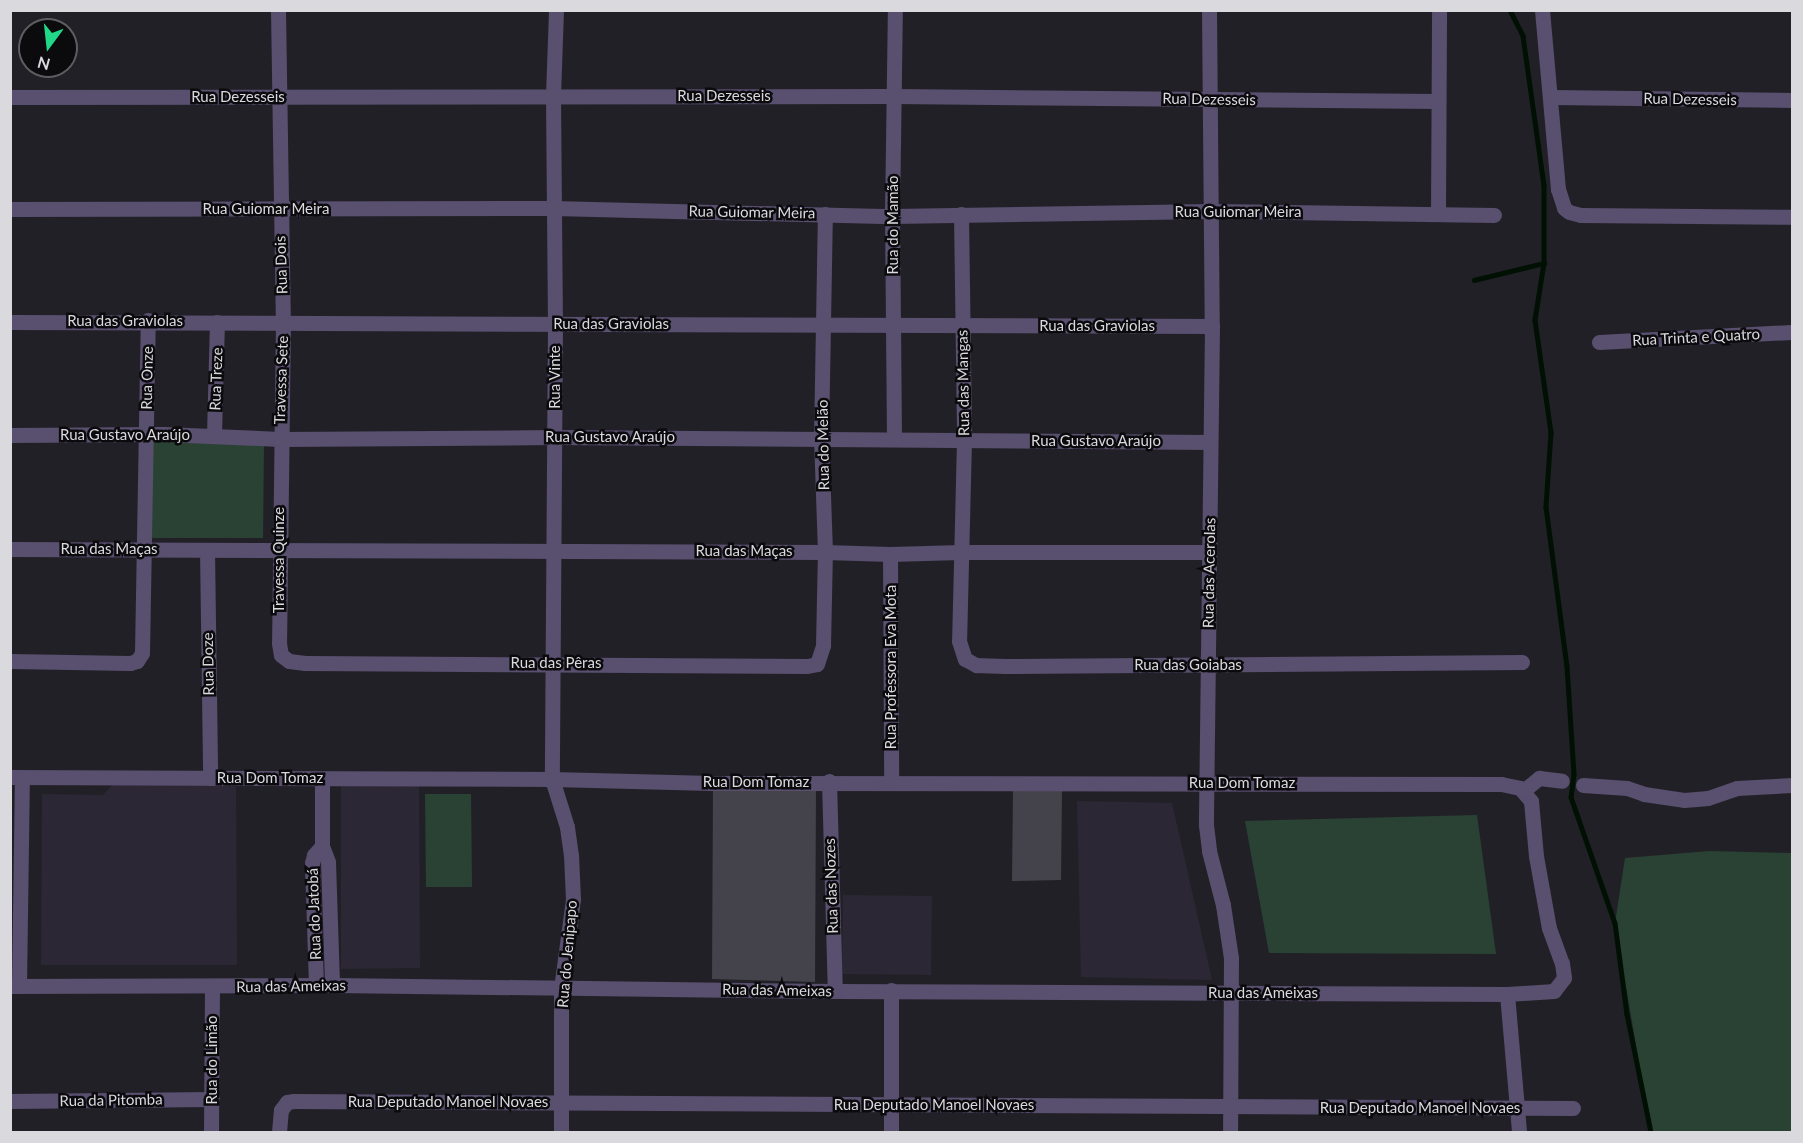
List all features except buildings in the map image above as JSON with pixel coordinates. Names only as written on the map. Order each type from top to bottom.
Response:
[{"type":"street","points":[[278,10],[281,97],[279,209]]},
{"type":"street","name":"Rua Vinte","points":[[552,779],[555,324],[553,96],[556,10]]},
{"type":"street","name":"Rua do Mamão","points":[[894,439],[892,216],[895,10]]},
{"type":"street","name":"Rua das Acerolas","points":[[1209,10],[1212,326],[1205,783],[1209,851],[1227,929],[1230,993],[1230,1132]]},
{"type":"street","points":[[1438,213],[1439,10]]},
{"type":"street","points":[[1542,10],[1561,201],[1569,212],[1596,215],[1792,217]]},
{"type":"street","name":"Rua Dezesseis","points":[[10,97],[893,96],[1437,101]]},
{"type":"street","name":"Rua Dezesseis","points":[[1551,97],[1792,100]]},
{"type":"street","name":"Rua Guiomar Meira","points":[[10,209],[553,208],[892,216],[1211,211],[1494,215]]},
{"type":"street","name":"Rua Dois","points":[[279,209],[283,321]]},
{"type":"street","name":"Rua do Melão","points":[[807,666],[817,664],[822,656],[825,552],[821,438],[825,214]]},
{"type":"street","name":"Rua das Mangas","points":[[961,214],[964,440],[961,552]]},
{"type":"street","name":"Rua das Graviolas","points":[[10,322],[148,320],[823,326],[1212,326]]},
{"type":"street","name":"Rua Onze","points":[[10,661],[130,663],[137,661],[142,653],[148,320]]},
{"type":"street","name":"Travessa Sete","points":[[280,439],[283,321]]},
{"type":"street","name":"Rua Treze","points":[[214,435],[218,322]]},
{"type":"street","name":"Rua Trinta e Quatro","points":[[1599,342],[1792,332]]},
{"type":"street","name":"Rua Gustavo Araújo","points":[[10,435],[214,435],[280,439],[554,437],[1210,442]]},
{"type":"street","name":"Travessa Quinze","points":[[280,439],[280,651],[285,659],[305,663]]},
{"type":"street","name":"Rua das Maças","points":[[10,549],[890,554],[1209,552]]},
{"type":"street","name":"Rua Doze","points":[[207,550],[210,778]]},
{"type":"street","name":"Rua das Goiabas","points":[[961,552],[959,641],[962,656],[972,663],[1004,666],[1522,662]]},
{"type":"street","name":"Rua Professora Eva Mota","points":[[890,554],[891,781]]},
{"type":"street","name":"Rua das Pêras","points":[[305,663],[807,666]]},
{"type":"street","points":[[15,986],[16,777]]},
{"type":"street","name":"Rua Dom Tomaz","points":[[16,777],[552,779],[712,783],[891,781],[1501,784],[1523,791]]},
{"type":"street","points":[[1523,791],[1539,778],[1562,781]]},
{"type":"street","name":"Rua do Jatobá","points":[[322,779],[322,846],[314,855],[312,862],[324,985]]},
{"type":"street","name":"Rua do Jenipapo","points":[[552,779],[565,815],[572,855],[573,899],[561,989],[561,1132]]},
{"type":"street","name":"Rua das Nozes","points":[[829,781],[835,991]]},
{"type":"street","points":[[1583,785],[1627,788],[1655,796],[1684,800],[1708,798],[1737,788],[1792,785]]},
{"type":"street","name":"Rua das Ameixas","points":[[15,986],[324,985],[835,991],[1543,993],[1557,990],[1563,982],[1564,973],[1549,928],[1536,856],[1531,801],[1523,791]]},
{"type":"street","name":"Rua do Limão","points":[[211,1132],[212,987]]},
{"type":"street","points":[[891,990],[891,1132]]},
{"type":"street","points":[[1507,994],[1519,1132]]},
{"type":"street","name":"Rua da Pitomba","points":[[10,1101],[212,1099]]},
{"type":"street","name":"Rua Deputado Manoel Novaes","points":[[279,1132],[281,1110],[286,1102],[294,1101],[1573,1108]]},
{"type":"shaded area","points":[[114,783],[236,785],[237,965],[41,965],[42,794],[103,795]]},
{"type":"shaded area","points":[[341,785],[419,785],[420,968],[341,969]]},
{"type":"shaded area","points":[[1077,801],[1172,803],[1212,980],[1081,977]]},
{"type":"shaded area","points":[[843,895],[932,896],[931,975],[842,974]]},
{"type":"green space","points":[[150,440],[264,440],[263,538],[150,538]]},
{"type":"green space","points":[[425,794],[471,794],[472,887],[426,887]]},
{"type":"green space","points":[[1477,815],[1496,954],[1269,953],[1245,821]]},
{"type":"green space","points":[[1709,851],[1792,853],[1792,1132],[1651,1132],[1615,923],[1625,858]]},
{"type":"waterway","points":[[1510,10],[1523,36],[1544,185],[1544,263],[1535,320],[1551,433],[1546,507],[1567,666],[1574,774],[1571,797],[1615,923],[1627,1014],[1651,1132]]},
{"type":"waterway","points":[[1474,280],[1544,263]]}]
